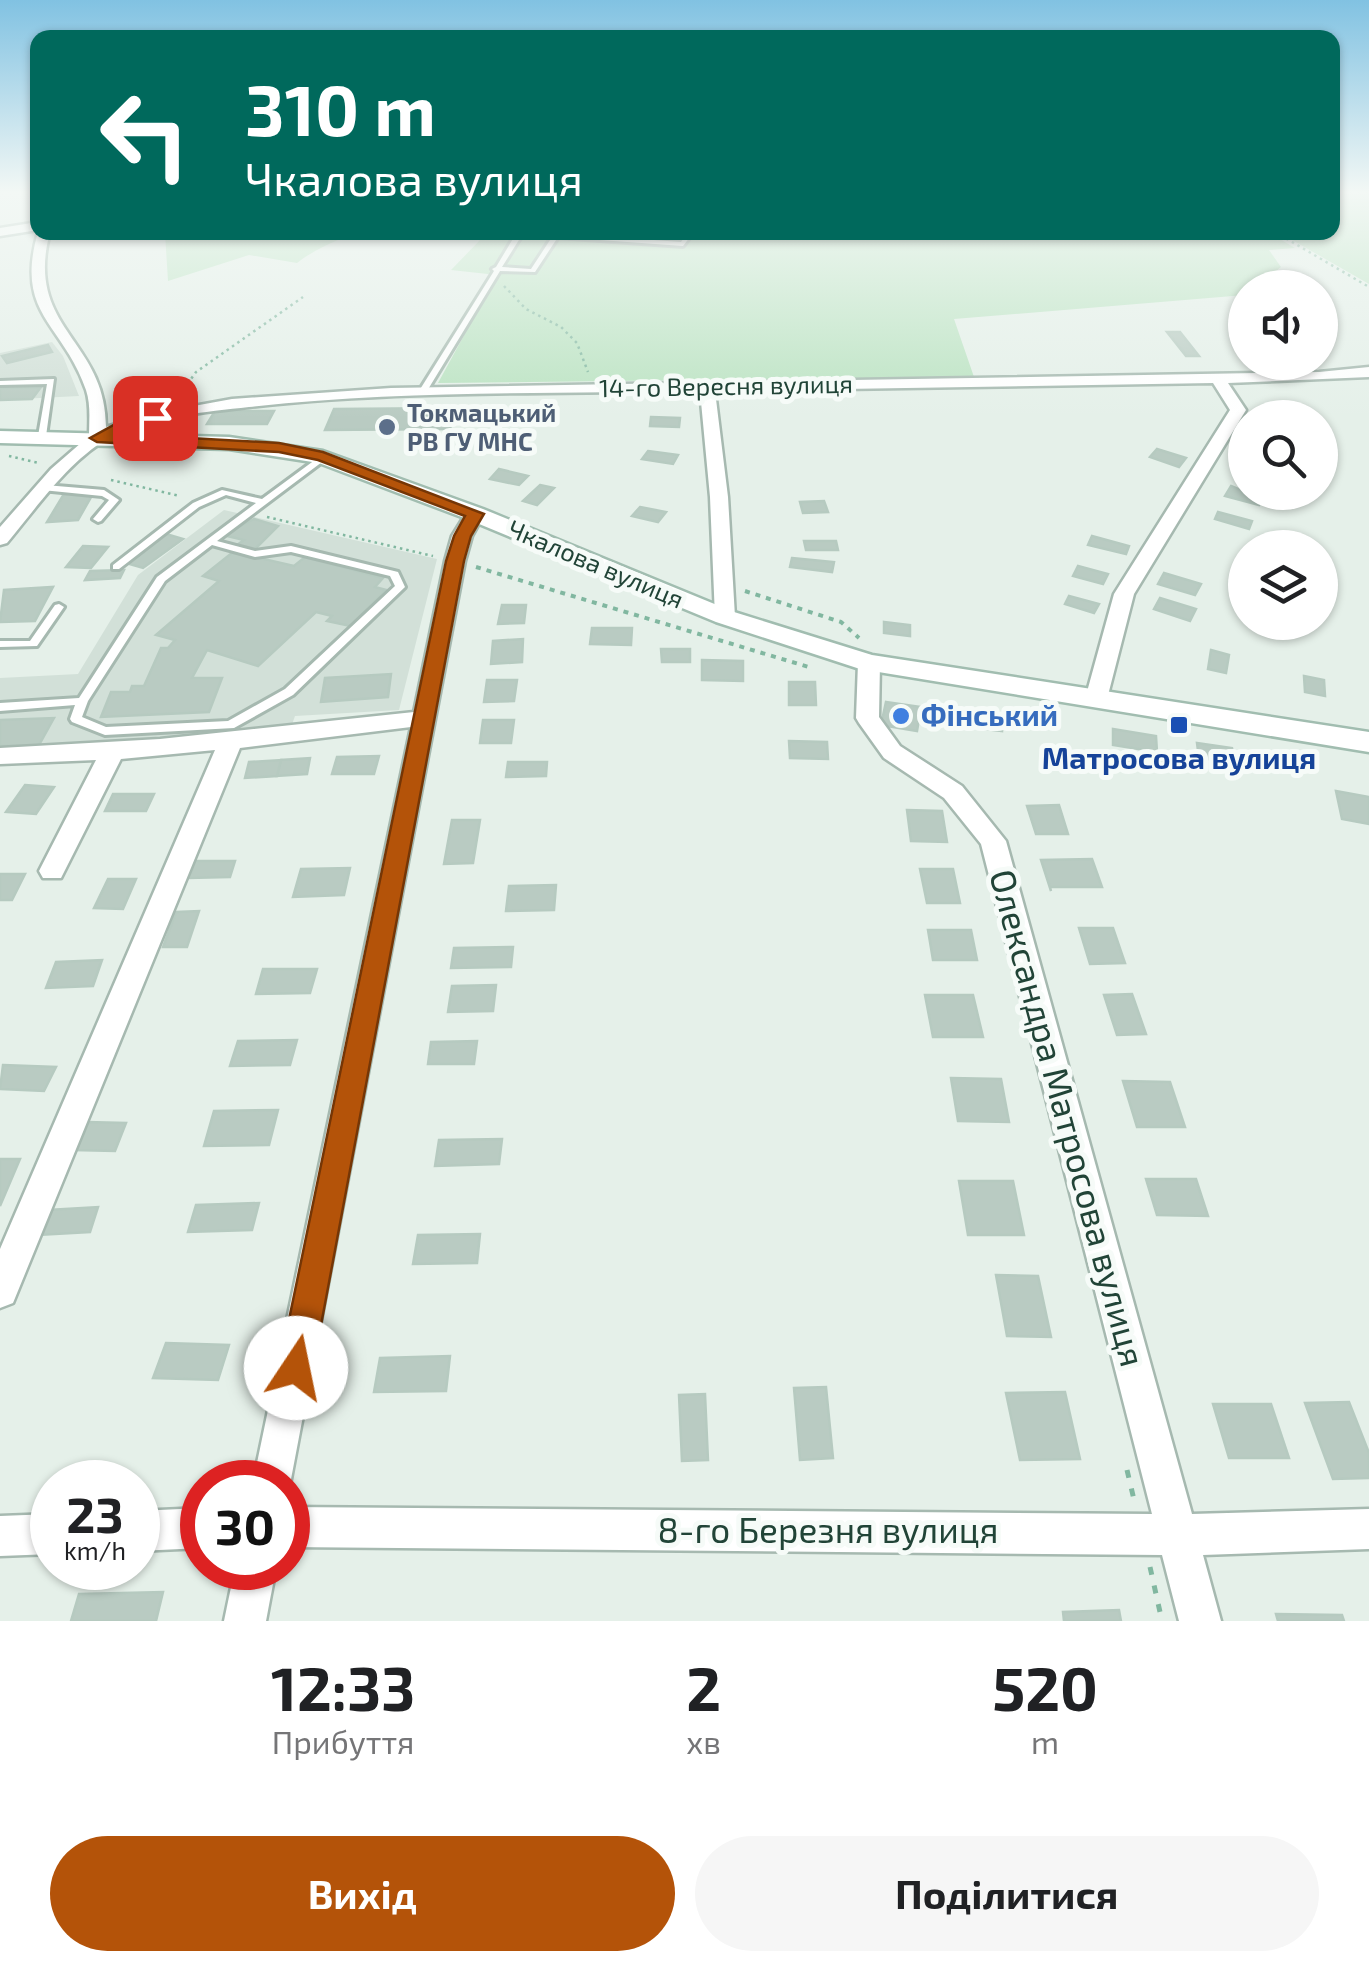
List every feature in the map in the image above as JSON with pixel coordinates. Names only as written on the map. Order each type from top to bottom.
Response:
[{"type":"main road","name":"14-го Вересня вулиця","points":[[0,436],[42,436],[97,425]]},
{"type":"main road","name":"Чкалова вулиця","points":[[97,425],[323,456],[724,617],[1096,699],[1369,742]]},
{"type":"street","points":[[0,539],[64,469],[97,425],[95,391],[34,286],[34,267]]},
{"type":"street","name":"14-го Вересня вулиця","points":[[97,425],[126,424],[275,398],[423,391],[1319,377],[1369,372]]},
{"type":"street","points":[[1096,699],[1124,594],[1238,410],[1217,378]]},
{"type":"street","points":[[707,387],[719,497],[724,617]]},
{"type":"street","points":[[277,1460],[455,561],[462,536],[475,514]]},
{"type":"street","name":"Олександра Матросова вулиця","points":[[864,650],[868,718],[892,752],[952,792],[993,841],[1160,1534],[1200,1621]]},
{"type":"street","points":[[0,756],[111,754],[424,718]]},
{"type":"street","points":[[0,1290],[230,743]]},
{"type":"street","points":[[52,871],[111,754]]},
{"type":"street","name":"8-го Березня вулиця","points":[[310,1527],[1160,1534],[1369,1529]]},
{"type":"street","points":[[0,1536],[30,1535]]},
{"type":"street","points":[[245,1621],[251,1590]]},
{"type":"lane","points":[[423,391],[495,269],[533,272],[537,267]]},
{"type":"lane","points":[[0,382],[51,381],[42,436]]},
{"type":"lane","points":[[210,542],[254,554],[291,549],[394,574],[400,587],[290,692],[230,725],[105,731],[76,719],[82,702],[160,579],[323,456]]},
{"type":"lane","points":[[45,488],[104,492],[114,500],[98,519]]},
{"type":"lane","points":[[116,567],[203,502],[225,492],[262,502]]},
{"type":"lane","points":[[0,644],[33,644],[58,607]]},
{"type":"lane","points":[[0,707],[82,702]]},
{"type":"path","points":[[1334,267],[1369,287]]},
{"type":"path","points":[[488,280],[510,290],[526,309],[562,327],[577,343],[600,388]]},
{"type":"path","points":[[97,425],[180,393],[196,372],[303,297]]},
{"type":"path","points":[[0,456],[203,502]]},
{"type":"path","points":[[249,512],[455,561],[812,668]]},
{"type":"path","points":[[741,590],[842,622],[864,650]]},
{"type":"path","points":[[1123,1456],[1160,1534],[1162,1621]]},
{"type":"shaded area","points":[[52,342],[63,356],[79,396],[0,400],[0,353]]},
{"type":"shaded area","points":[[224,510],[437,559],[399,710],[295,716],[290,730],[0,747],[0,678],[78,674],[138,575]]},
{"type":"green space","points":[[167,267],[213,267],[168,281]]},
{"type":"green space","points":[[454,267],[1281,267],[1228,270],[1228,296],[954,319],[974,377],[438,383],[497,275],[451,270]]},
{"type":"green space","points":[[1339,267],[1369,267],[1369,284]]},
{"type":"building","points":[[1167,332],[1180,332],[1199,356],[1186,356]]},
{"type":"building","points":[[48,345],[52,352],[7,363],[2,356]]},
{"type":"building","points":[[163,379],[156,390],[117,391],[124,380]]},
{"type":"building","points":[[41,387],[32,399],[0,400],[0,388]]},
{"type":"building","points":[[455,408],[450,429],[325,430],[334,409]]},
{"type":"building","points":[[215,411],[274,411],[267,424],[207,424]]},
{"type":"building","points":[[651,417],[680,418],[679,427],[650,426]]},
{"type":"building","points":[[1157,449],[1186,458],[1179,467],[1150,457]]},
{"type":"building","points":[[648,451],[678,455],[673,464],[642,459]]},
{"type":"building","points":[[499,469],[528,476],[519,485],[490,479]]},
{"type":"building","points":[[540,485],[554,488],[537,505],[523,501]]},
{"type":"building","points":[[94,492],[78,520],[47,522],[64,494]]},
{"type":"building","points":[[824,501],[828,512],[803,513],[800,502]]},
{"type":"building","points":[[640,507],[666,512],[658,522],[632,516]]},
{"type":"building","points":[[1218,512],[1252,521],[1249,529],[1215,519]]},
{"type":"building","points":[[254,519],[278,526],[254,550],[237,545],[244,540],[223,535]]},
{"type":"building","points":[[166,534],[183,539],[143,568],[126,563]]},
{"type":"building","points":[[1092,536],[1129,546],[1126,554],[1088,545]]},
{"type":"building","points":[[804,541],[836,541],[838,550],[806,550]]},
{"type":"building","points":[[83,546],[108,547],[91,568],[66,567]]},
{"type":"building","points":[[233,552],[294,566],[305,557],[383,578],[375,587],[386,590],[350,626],[327,621],[332,616],[316,612],[258,666],[207,650],[192,678],[222,678],[209,712],[101,717],[111,692],[130,692],[132,686],[144,686],[161,648],[168,648],[175,640],[156,635],[219,581],[203,576]]},
{"type":"building","points":[[792,558],[834,562],[832,572],[790,567]]},
{"type":"building","points":[[1078,566],[1108,574],[1103,584],[1073,576]]},
{"type":"building","points":[[124,570],[120,578],[85,580],[90,571]]},
{"type":"building","points":[[1164,573],[1201,584],[1195,595],[1158,584]]},
{"type":"building","points":[[53,587],[35,621],[0,622],[4,590]]},
{"type":"building","points":[[1069,596],[1099,604],[1094,613],[1065,604]]},
{"type":"building","points":[[1160,598],[1196,609],[1190,621],[1154,609]]},
{"type":"building","points":[[502,605],[526,605],[524,623],[498,624]]},
{"type":"building","points":[[884,622],[910,625],[910,636],[884,633]]},
{"type":"building","points":[[592,628],[632,628],[631,645],[590,644]]},
{"type":"building","points":[[523,639],[522,662],[491,664],[493,641]]},
{"type":"building","points":[[661,649],[690,649],[690,662],[662,662]]},
{"type":"building","points":[[1211,650],[1229,655],[1226,673],[1208,669]]},
{"type":"building","points":[[702,660],[743,661],[743,681],[702,680]]},
{"type":"building","points":[[391,674],[388,697],[321,702],[325,678]]},
{"type":"building","points":[[1304,676],[1324,680],[1325,696],[1305,692]]},
{"type":"building","points":[[487,680],[517,680],[514,701],[484,702]]},
{"type":"building","points":[[789,682],[815,682],[816,705],[789,705]]},
{"type":"building","name":"Фінський","points":[[886,702],[921,707],[917,731],[881,725]]},
{"type":"building","points":[[938,710],[968,713],[968,727],[938,724]]},
{"type":"building","points":[[968,713],[1002,716],[1002,731],[968,727]]},
{"type":"building","points":[[54,718],[39,745],[0,746],[0,720]]},
{"type":"building","points":[[483,720],[514,720],[511,743],[480,743]]},
{"type":"building","points":[[1113,729],[1156,736],[1157,752],[1113,745]]},
{"type":"building","points":[[789,741],[827,742],[828,759],[790,758]]},
{"type":"building","points":[[1197,743],[1232,748],[1235,762],[1199,758]]},
{"type":"building","points":[[379,756],[374,774],[332,774],[337,757]]},
{"type":"building","points":[[310,758],[307,774],[277,776],[281,760]]},
{"type":"building","points":[[281,760],[277,776],[245,778],[249,762]]},
{"type":"building","points":[[508,762],[547,762],[546,776],[506,777]]},
{"type":"building","points":[[25,785],[54,787],[36,814],[6,812]]},
{"type":"building","points":[[1336,791],[1369,797],[1369,824],[1342,819]]},
{"type":"building","points":[[113,794],[154,794],[146,811],[105,811]]},
{"type":"building","points":[[1059,805],[1068,834],[1036,834],[1027,806]]},
{"type":"building","points":[[907,810],[942,811],[947,842],[911,841]]},
{"type":"building","points":[[452,820],[480,820],[473,863],[444,864]]},
{"type":"building","points":[[1092,859],[1102,887],[1050,887],[1051,891],[1041,860]]},
{"type":"building","points":[[195,861],[235,861],[230,877],[189,878]]},
{"type":"building","points":[[350,868],[344,895],[293,897],[301,869]]},
{"type":"building","points":[[920,869],[953,869],[960,903],[927,903]]},
{"type":"building","points":[[0,874],[25,874],[12,900],[0,900]]},
{"type":"building","points":[[108,879],[136,879],[123,909],[94,908]]},
{"type":"building","points":[[556,885],[554,910],[506,911],[509,886]]},
{"type":"building","points":[[199,911],[187,947],[163,947],[176,912]]},
{"type":"building","points":[[1079,928],[1113,928],[1125,963],[1090,964]]},
{"type":"building","points":[[928,930],[971,930],[977,960],[933,960]]},
{"type":"building","points":[[513,947],[511,967],[451,968],[454,948]]},
{"type":"building","points":[[102,960],[93,986],[46,988],[56,962]]},
{"type":"building","points":[[263,969],[317,969],[310,993],[256,994]]},
{"type":"building","points":[[496,985],[493,1011],[448,1012],[452,986]]},
{"type":"building","points":[[1132,994],[1146,1034],[1117,1035],[1104,995]]},
{"type":"building","points":[[925,995],[973,995],[983,1037],[933,1037]]},
{"type":"building","points":[[297,1040],[290,1065],[230,1066],[238,1041]]},
{"type":"building","points":[[477,1041],[474,1064],[428,1064],[431,1042]]},
{"type":"building","points":[[3,1065],[56,1067],[44,1091],[0,1089]]},
{"type":"building","points":[[951,1078],[1001,1079],[1009,1122],[958,1121]]},
{"type":"building","points":[[1123,1081],[1170,1082],[1185,1127],[1137,1127]]},
{"type":"building","points":[[278,1110],[269,1145],[204,1146],[214,1111]]},
{"type":"building","points":[[86,1122],[126,1123],[115,1151],[74,1150]]},
{"type":"building","points":[[502,1139],[499,1164],[435,1166],[439,1140]]},
{"type":"building","points":[[0,1159],[20,1159],[0,1206]]},
{"type":"building","points":[[1146,1179],[1196,1179],[1208,1216],[1157,1215]]},
{"type":"building","points":[[959,1181],[1013,1181],[1024,1235],[968,1235]]},
{"type":"building","points":[[259,1203],[252,1230],[188,1232],[196,1205]]},
{"type":"building","points":[[98,1207],[90,1232],[39,1235],[48,1210]]},
{"type":"building","points":[[480,1234],[477,1263],[413,1264],[418,1235]]},
{"type":"building","points":[[996,1275],[1038,1276],[1051,1337],[1007,1336]]},
{"type":"building","points":[[166,1343],[229,1345],[218,1380],[153,1378]]},
{"type":"building","points":[[450,1356],[446,1391],[374,1392],[380,1358]]},
{"type":"building","points":[[826,1387],[833,1458],[800,1460],[794,1388]]},
{"type":"building","points":[[1065,1392],[1080,1459],[1020,1460],[1006,1393]]},
{"type":"building","points":[[705,1394],[708,1460],[682,1461],[679,1395]]},
{"type":"building","points":[[1349,1402],[1369,1453],[1369,1478],[1333,1479],[1305,1403]]},
{"type":"building","points":[[1213,1404],[1271,1404],[1289,1458],[1229,1458]]},
{"type":"building","points":[[163,1592],[156,1621],[71,1621],[79,1594]]},
{"type":"building","points":[[1119,1610],[1121,1621],[1064,1621],[1063,1612]]},
{"type":"building","points":[[1276,1614],[1342,1615],[1344,1621],[1278,1621]]},
{"type":"place","name":"Токмацький РВ ГУ МНС","points":[[387,427]]},
{"type":"place","name":"Фінський","points":[[901,716]]},
{"type":"place","name":"Матросова вулиця","points":[[1179,725]]},
{"type":"route","points":[[155,418],[126,424],[97,438],[279,447],[323,456],[475,514],[462,536],[455,561],[296,1368]]}]
